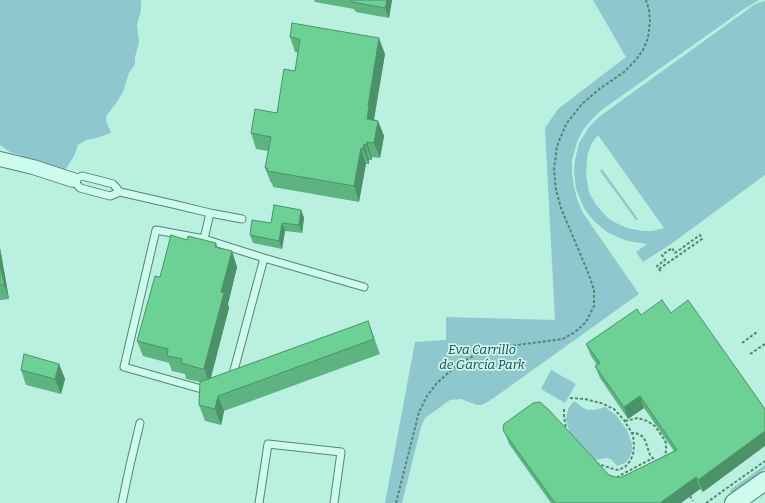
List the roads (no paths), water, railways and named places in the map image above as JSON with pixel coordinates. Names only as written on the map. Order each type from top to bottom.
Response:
[{"type":"street","points":[[0,159],[33,167],[73,180]]},
{"type":"street","points":[[734,503],[765,481]]},
{"type":"lane","points":[[120,192],[113,184],[98,180],[82,176],[73,180],[80,188],[110,196],[120,192],[210,214],[242,219]]},
{"type":"lane","points":[[204,239],[210,214]]},
{"type":"lane","points":[[212,388],[205,390],[124,367],[156,230],[204,239],[364,287]]},
{"type":"lane","points":[[224,382],[234,374],[264,258]]},
{"type":"lane","points":[[122,503],[140,423]]},
{"type":"lane","points":[[258,503],[268,444],[341,452],[334,503]]},
{"type":"park label","name":"Eva Carrillo de García Park","points":[[482,358]]}]
